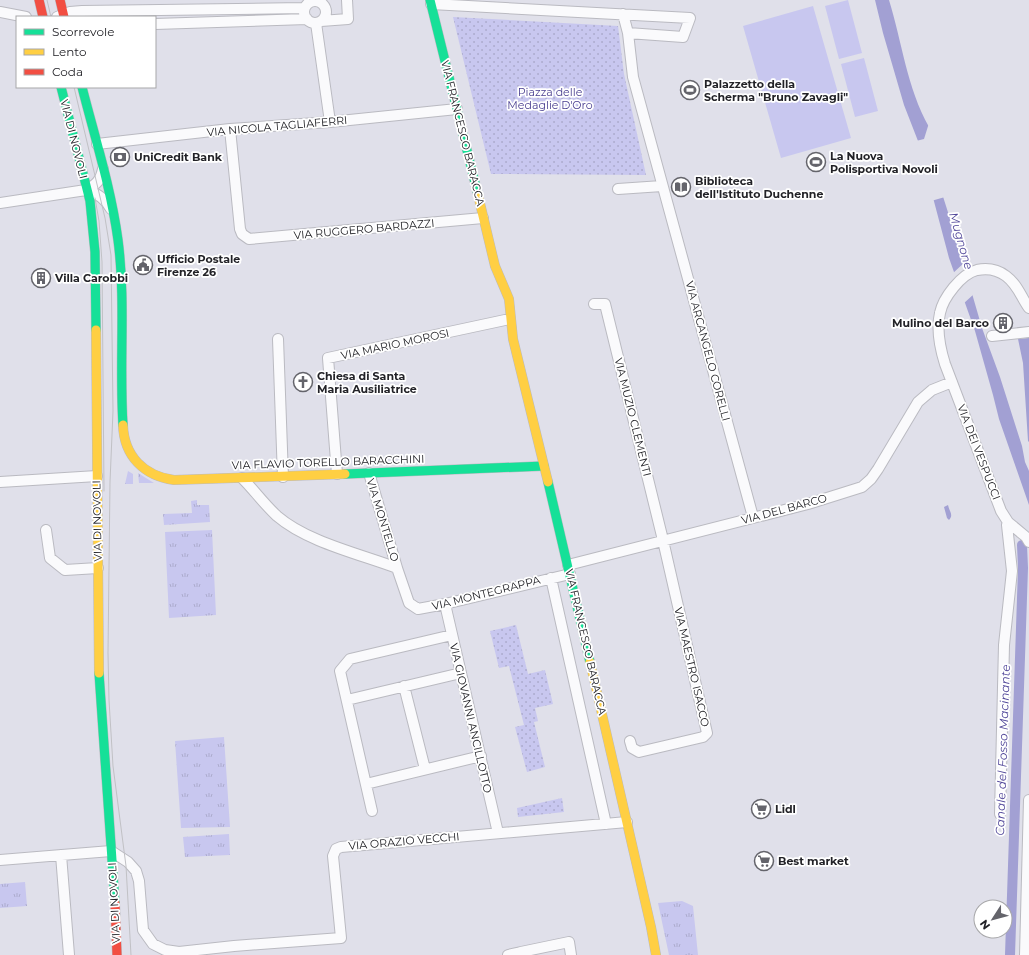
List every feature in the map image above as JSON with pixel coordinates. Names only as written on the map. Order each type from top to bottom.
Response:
[{"type":"street","points":[[39,0],[43,16]]},
{"type":"street","points":[[60,0],[62,16],[82,11],[304,8],[309,2],[317,0],[326,9],[324,18],[315,21]]},
{"type":"street","points":[[156,24],[348,19],[347,0]]},
{"type":"street","points":[[431,2],[690,18],[683,37],[628,34]]},
{"type":"street","name":"VIA FRANCESCO BARACCA","points":[[431,2],[495,266],[504,283],[511,310],[511,329],[569,570],[656,955]]},
{"type":"street","points":[[304,8],[304,12],[315,21],[330,122]]},
{"type":"street","points":[[0,12],[21,16]]},
{"type":"street","name":"VIA ARCANGELO CORELLI","points":[[623,14],[628,34],[632,76],[753,518]]},
{"type":"street","name":"VIA DI NOVOLI","points":[[61,88],[91,212],[95,252],[98,665],[117,955]]},
{"type":"street","name":"VIA DI NOVOLI","points":[[82,88],[104,167],[113,212],[119,260],[123,426],[128,447]]},
{"type":"street","name":"VIA NICOLA TAGLIAFERRI","points":[[97,144],[230,129],[330,122],[457,109]]},
{"type":"street","name":"VIA RUGGERO BARDAZZI","points":[[230,129],[240,229],[245,237],[252,239],[483,218]]},
{"type":"street","name":"VIA DI NOVOLI","points":[[86,190],[98,183],[102,177],[104,167]]},
{"type":"street","points":[[618,189],[662,186]]},
{"type":"street","points":[[0,204],[86,190]]},
{"type":"street","name":"VIA DI NOVOLI","points":[[86,190],[94,192],[104,199],[113,212]]},
{"type":"street","name":"VIA FRANCESCO BARACCA","points":[[495,266],[496,292]]},
{"type":"street","name":"VIA DEI VESPUCCI","points":[[1028,539],[1008,522],[1002,511],[945,364],[939,333],[940,311],[947,296],[955,286],[972,272],[983,269],[1000,272],[1012,281],[1029,308]]},
{"type":"street","name":"VIA MUZIO CLEMENTI","points":[[594,304],[605,304],[663,541]]},
{"type":"street","name":"VIA FRANCESCO BARACCA","points":[[503,316],[511,329]]},
{"type":"street","name":"VIA MARIO MOROSI","points":[[337,474],[328,358],[503,316]]},
{"type":"street","points":[[992,336],[1025,332]]},
{"type":"street","points":[[278,339],[284,477]]},
{"type":"street","name":"VIA DEL BARCO","points":[[569,570],[663,541],[808,504],[862,487],[871,479],[918,402],[932,390],[952,382]]},
{"type":"street","name":"VIA FLAVIO TORELLO BARACCHINI","points":[[128,447],[138,464],[150,474],[157,477],[174,480],[544,466]]},
{"type":"street","name":"VIA MONTELLO","points":[[369,473],[397,568]]},
{"type":"street","points":[[0,482],[97,476]]},
{"type":"street","points":[[242,478],[278,516],[299,530],[314,538],[397,568]]},
{"type":"street","name":"VIA DEI VESPUCCI","points":[[1000,814],[1004,645],[1012,571],[1007,525],[1008,522]]},
{"type":"street","points":[[46,530],[50,558],[65,570],[98,568]]},
{"type":"street","name":"VIA MAESTRO ISACCO","points":[[630,741],[632,748],[639,752],[703,737],[707,733],[663,541]]},
{"type":"street","name":"VIA MONTEGRAPPA","points":[[397,568],[408,599],[413,607],[421,609],[551,578],[569,570]]},
{"type":"street","name":"VIA FRANCESCO BARACCA","points":[[551,578],[606,824]]},
{"type":"street","name":"VIA GIOVANNI ANCILLOTTO","points":[[445,604],[498,833]]},
{"type":"street","points":[[372,811],[340,671],[350,659],[452,635]]},
{"type":"street","points":[[347,700],[461,673]]},
{"type":"street","points":[[404,686],[425,769]]},
{"type":"street","points":[[366,784],[481,756]]},
{"type":"street","points":[[1025,955],[1029,800]]},
{"type":"street","name":"VIA ORAZIO VECCHI","points":[[143,930],[153,944],[165,950],[174,952],[341,938],[333,856],[337,848],[341,846],[627,822]]},
{"type":"street","points":[[0,860],[111,851]]},
{"type":"street","name":"VIA DI NOVOLI","points":[[111,851],[128,862],[137,874],[143,930]]},
{"type":"street","points":[[61,855],[69,955]]},
{"type":"street","points":[[508,955],[521,954],[568,942],[571,955]]},
{"type":"green space","points":[[848,0],[862,53],[839,59],[825,6]]},
{"type":"green space","points":[[813,6],[851,138],[781,158],[743,26]]},
{"type":"green space","name":"Piazza delle Medaglie D'Oro","points":[[453,17],[618,26],[624,74],[646,175],[491,174]]},
{"type":"green space","points":[[864,58],[878,111],[855,117],[841,64]]},
{"type":"green space","points":[[128,471],[133,474],[133,484],[125,484]]},
{"type":"green space","points":[[138,473],[154,483],[139,483]]},
{"type":"green space","points":[[197,500],[197,505],[209,505],[210,522],[164,525],[163,514],[192,513],[191,501]]},
{"type":"green space","points":[[212,530],[216,615],[169,618],[165,532]]},
{"type":"green space","points":[[516,625],[528,674],[545,670],[553,704],[535,708],[538,721],[534,722],[545,767],[527,772],[515,727],[524,725],[509,666],[499,668],[490,631]]},
{"type":"green space","points":[[224,737],[230,827],[181,828],[175,741]]},
{"type":"green space","points":[[562,798],[564,812],[518,817],[517,808]]},
{"type":"green space","points":[[229,834],[230,855],[185,857],[183,837]]},
{"type":"green space","points":[[25,882],[27,906],[0,908],[0,884]]},
{"type":"green space","points":[[682,901],[693,906],[698,955],[669,955],[658,903]]},
{"type":"shaded area","points":[[875,0],[889,0],[915,97],[929,127],[925,140],[953,228],[982,328],[1000,377],[1029,471],[1029,505],[999,419],[975,331],[949,258],[918,141],[904,105]]},
{"type":"shaded area","points":[[1029,338],[1029,442],[1023,363],[1018,339]]},
{"type":"shaded area","points":[[948,505],[951,515],[949,520],[944,507]]},
{"type":"pier","points":[[929,123],[931,127],[927,140],[945,197],[931,201],[916,141],[924,139]]},
{"type":"pier","points":[[965,262],[974,294],[963,304],[952,274]]},
{"type":"waterway","name":"Canale del Fosso Macinante","points":[[1010,955],[1023,568],[1022,545]]},
{"type":"tram line","points":[[47,0],[51,16]]},
{"type":"tram line","points":[[74,88],[105,218],[111,255],[113,411],[110,482],[108,653],[109,700],[113,766],[126,866],[131,955]]},
{"type":"tram line","points":[[95,198],[99,221],[102,262],[104,491]]},
{"type":"traffic: fast","points":[[430,0],[478,195]]},
{"type":"traffic: fast","points":[[61,88],[90,201],[95,252],[96,330]]},
{"type":"traffic: fast","points":[[82,88],[107,182],[118,240],[122,286],[123,425]]},
{"type":"traffic: fast","points":[[345,474],[544,466]]},
{"type":"traffic: fast","points":[[548,482],[590,662]]},
{"type":"traffic: fast","points":[[99,673],[115,903]]},
{"type":"traffic: slow","points":[[478,195],[495,266],[509,299],[513,339],[548,482]]},
{"type":"traffic: slow","points":[[96,330],[99,673]]},
{"type":"traffic: slow","points":[[123,425],[127,446],[138,463],[145,469],[163,478],[174,480],[345,474]]},
{"type":"traffic: slow","points":[[590,662],[651,927],[656,955]]},
{"type":"traffic: jam","points":[[39,0],[43,16]]},
{"type":"traffic: jam","points":[[60,0],[64,16]]},
{"type":"traffic: jam","points":[[115,903],[117,955]]},
{"type":"place","name":"Palazzetto della Scherma \"Bruno Zavagli\"","points":[[690,90]]},
{"type":"place","name":"UniCredit Bank","points":[[120,157]]},
{"type":"place","name":"La Nuova Polisportiva Novoli","points":[[816,162]]},
{"type":"place","name":"Biblioteca dell'Istituto Duchenne","points":[[681,187]]},
{"type":"place","name":"Ufficio Postale Firenze 26","points":[[143,265]]},
{"type":"place","name":"Villa Carobbi","points":[[41,278]]},
{"type":"place","name":"Mulino del Barco","points":[[1003,323]]},
{"type":"place","name":"Chiesa di Santa Maria Ausiliatrice","points":[[303,382]]},
{"type":"place","name":"Lidl","points":[[761,809]]},
{"type":"place","name":"Best market","points":[[764,861]]},
{"type":"water label","name":"Mugnone","points":[[961,241]]}]
